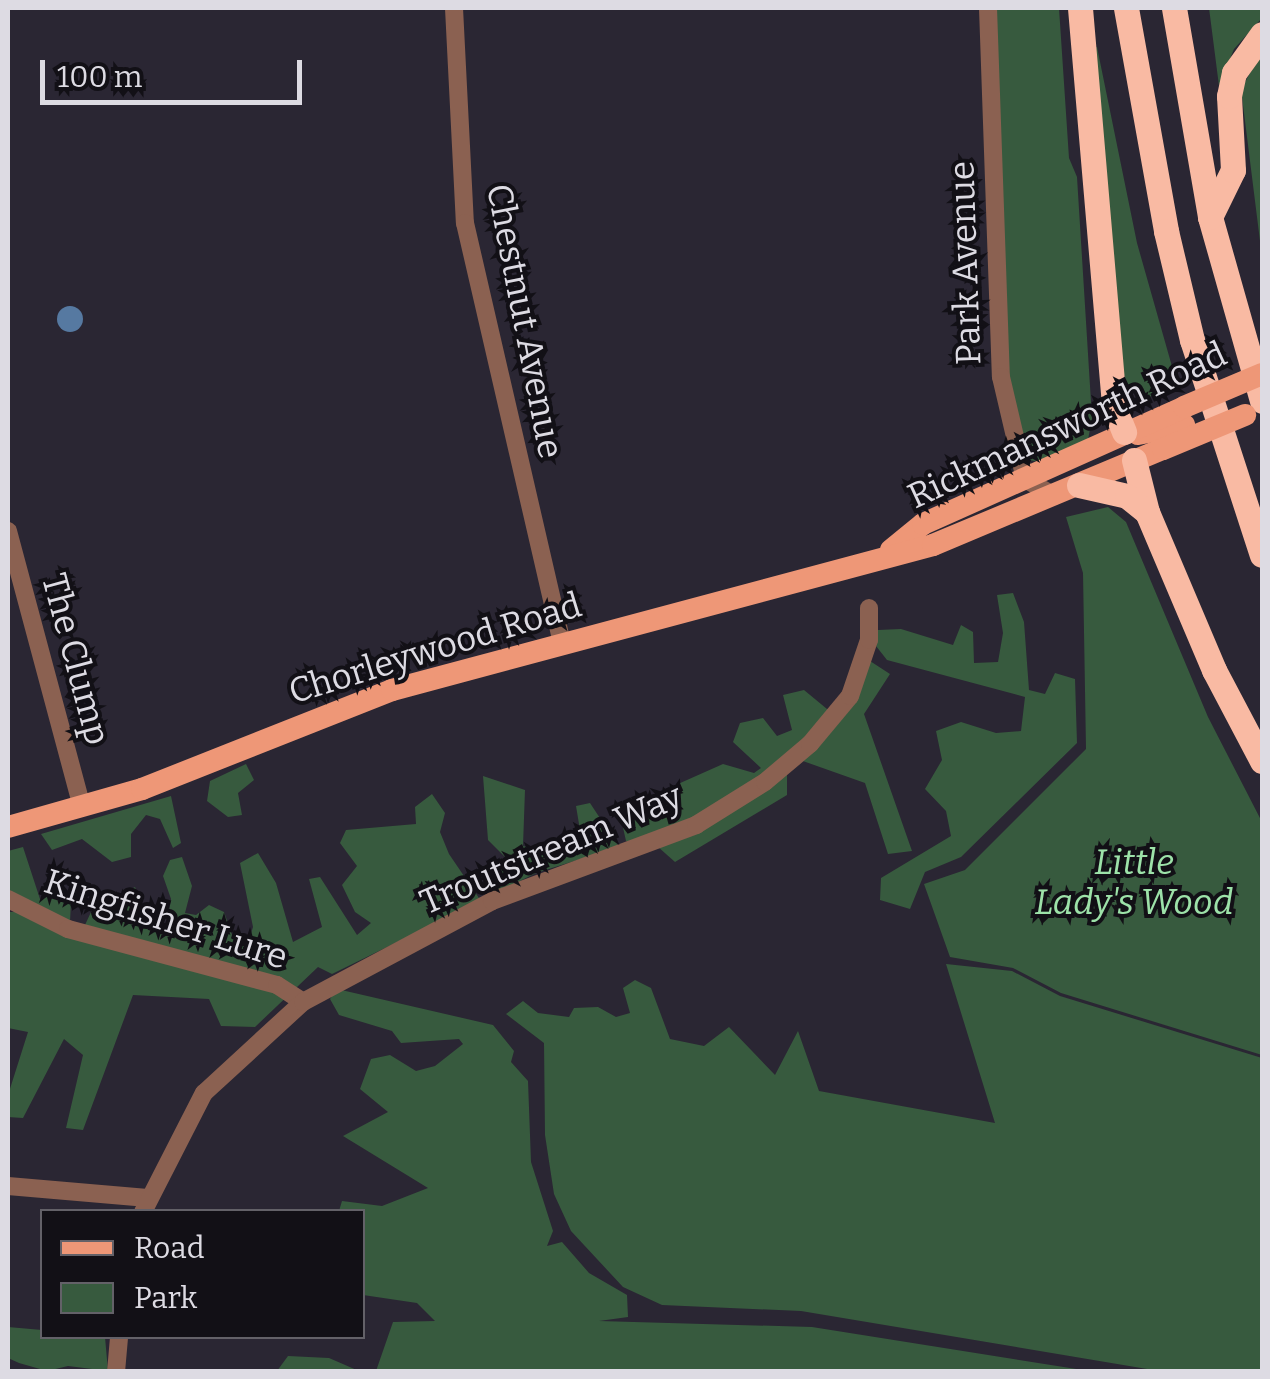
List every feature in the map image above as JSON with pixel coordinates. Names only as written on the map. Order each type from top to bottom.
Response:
[{"type":"highway","points":[[1080,8],[1114,406],[1124,432]]},
{"type":"highway","points":[[1126,8],[1188,322],[1224,450],[1262,555]]},
{"type":"highway","points":[[1174,8],[1210,217],[1257,408]]},
{"type":"highway","points":[[1210,217],[1234,170],[1228,96],[1234,73],[1262,34]]},
{"type":"highway","points":[[1134,460],[1147,512],[1214,670],[1262,760]]},
{"type":"highway","points":[[1079,485],[1127,496],[1147,512]]},
{"type":"main road","name":"Rickmansworth Road","points":[[888,552],[923,524],[1124,432],[1184,416],[1262,374]]},
{"type":"main road","name":"Rickmansworth Road","points":[[888,552],[933,545],[1014,514],[1257,408]]},
{"type":"main road","points":[[1184,416],[1257,408]]},
{"type":"main road","points":[[1124,432],[1134,460]]},
{"type":"main road","name":"Chorleywood Road","points":[[8,828],[142,788],[392,690],[794,584],[888,552]]},
{"type":"street","name":"Chestnut Avenue","points":[[454,8],[465,223],[562,643]]},
{"type":"street","name":"Park Avenue","points":[[988,8],[1000,376],[1025,479]]},
{"type":"street","points":[[1014,514],[1025,479],[1055,496]]},
{"type":"street","name":"The Clump","points":[[8,531],[81,804]]},
{"type":"street","name":"Troutstream Way","points":[[145,1205],[204,1092],[302,1002],[492,901],[696,825],[765,782],[810,744],[850,696],[869,640],[869,608]]},
{"type":"street","name":"Kingfisher Lure","points":[[8,899],[68,929],[277,984],[302,1002]]},
{"type":"street","points":[[8,1186],[145,1205]]},
{"type":"street","points":[[116,1372],[119,1339]]},
{"type":"green space","points":[[992,8],[1059,8],[1069,158],[1077,177],[1092,418],[1088,440],[1039,462],[1024,459],[1005,377]]},
{"type":"green space","points":[[1209,8],[1262,8],[1262,18],[1234,49],[1219,86]]},
{"type":"green space","points":[[1097,47],[1137,243],[1177,384],[1145,399],[1126,382],[1119,357],[1089,48]]},
{"type":"green space","points":[[1262,52],[1262,257],[1241,89]]},
{"type":"green space","name":"Little Lady's Wood","points":[[1108,507],[1126,522],[1208,717],[1262,822],[1262,1055],[1061,993],[1013,968],[950,957],[924,884],[965,870],[1086,749],[1083,573],[1066,517]]},
{"type":"green space","points":[[1013,593],[1024,622],[1029,690],[1045,694],[1055,673],[1075,679],[1077,743],[961,857],[925,872],[910,909],[880,900],[881,878],[951,836],[946,811],[925,789],[942,760],[936,731],[961,722],[996,733],[1021,731],[1025,697],[887,660],[876,646],[878,630],[901,629],[953,645],[961,625],[973,632],[974,663],[998,662],[1003,633],[997,595]]},
{"type":"green space","points":[[870,661],[890,674],[864,714],[912,851],[888,854],[865,783],[800,760],[787,772],[787,795],[675,862],[657,846],[626,841],[620,814],[651,796],[723,764],[754,773],[761,768],[733,742],[740,723],[763,718],[777,736],[792,730],[783,695],[804,690],[827,709],[845,712]]},
{"type":"green space","points":[[246,764],[254,780],[238,793],[242,815],[228,817],[207,801],[210,781]]},
{"type":"green space","points":[[483,776],[525,790],[523,846],[541,850],[581,836],[576,806],[590,803],[619,847],[536,873],[494,894],[488,879],[509,861],[488,840]]},
{"type":"green space","points":[[432,794],[445,813],[440,832],[449,854],[481,901],[332,974],[318,967],[255,1027],[221,1026],[209,999],[133,995],[83,1130],[66,1128],[83,1055],[64,1039],[23,1118],[8,1117],[8,1095],[28,1032],[8,1028],[8,912],[22,912],[8,895],[8,851],[23,847],[40,899],[58,894],[71,902],[70,922],[85,925],[91,912],[135,887],[153,931],[167,925],[171,899],[163,876],[170,860],[182,857],[192,886],[185,913],[196,915],[209,905],[224,912],[237,949],[248,943],[253,927],[240,863],[258,853],[276,883],[293,942],[322,927],[309,879],[320,877],[357,935],[371,923],[355,912],[342,885],[357,866],[340,843],[346,830],[416,824],[415,807]]},
{"type":"green space","points":[[171,796],[181,843],[173,848],[160,819],[146,815],[131,834],[131,857],[112,862],[82,839],[52,850],[41,834]]},
{"type":"green space","points":[[946,964],[1012,971],[1060,996],[1262,1058],[1262,1371],[1153,1370],[801,1311],[662,1305],[623,1287],[571,1231],[554,1194],[545,1135],[544,1043],[506,1014],[523,1001],[538,1013],[569,1017],[574,1008],[598,1007],[616,1017],[630,1013],[623,988],[635,980],[651,988],[670,1039],[704,1046],[729,1027],[775,1075],[798,1031],[819,1091],[995,1123]]},
{"type":"green space","points":[[337,989],[493,1025],[514,1051],[511,1062],[528,1081],[531,1162],[553,1231],[547,1246],[562,1242],[589,1273],[627,1295],[628,1317],[599,1321],[812,1327],[1089,1371],[376,1371],[393,1322],[435,1321],[417,1303],[365,1295],[365,1209],[340,1209],[342,1201],[382,1206],[428,1188],[343,1136],[388,1112],[360,1089],[371,1059],[390,1055],[416,1071],[435,1066],[463,1044],[459,1039],[401,1043],[392,1031],[339,1015],[330,999]]},
{"type":"green space","points":[[8,1327],[40,1330],[40,1339],[105,1339],[108,1371],[68,1366],[47,1371],[8,1358]]},
{"type":"green space","points":[[288,1356],[329,1358],[359,1371],[277,1371]]},
{"type":"water","points":[[70,306],[80,309],[80,329],[70,332],[60,329],[57,319],[60,309]]}]
